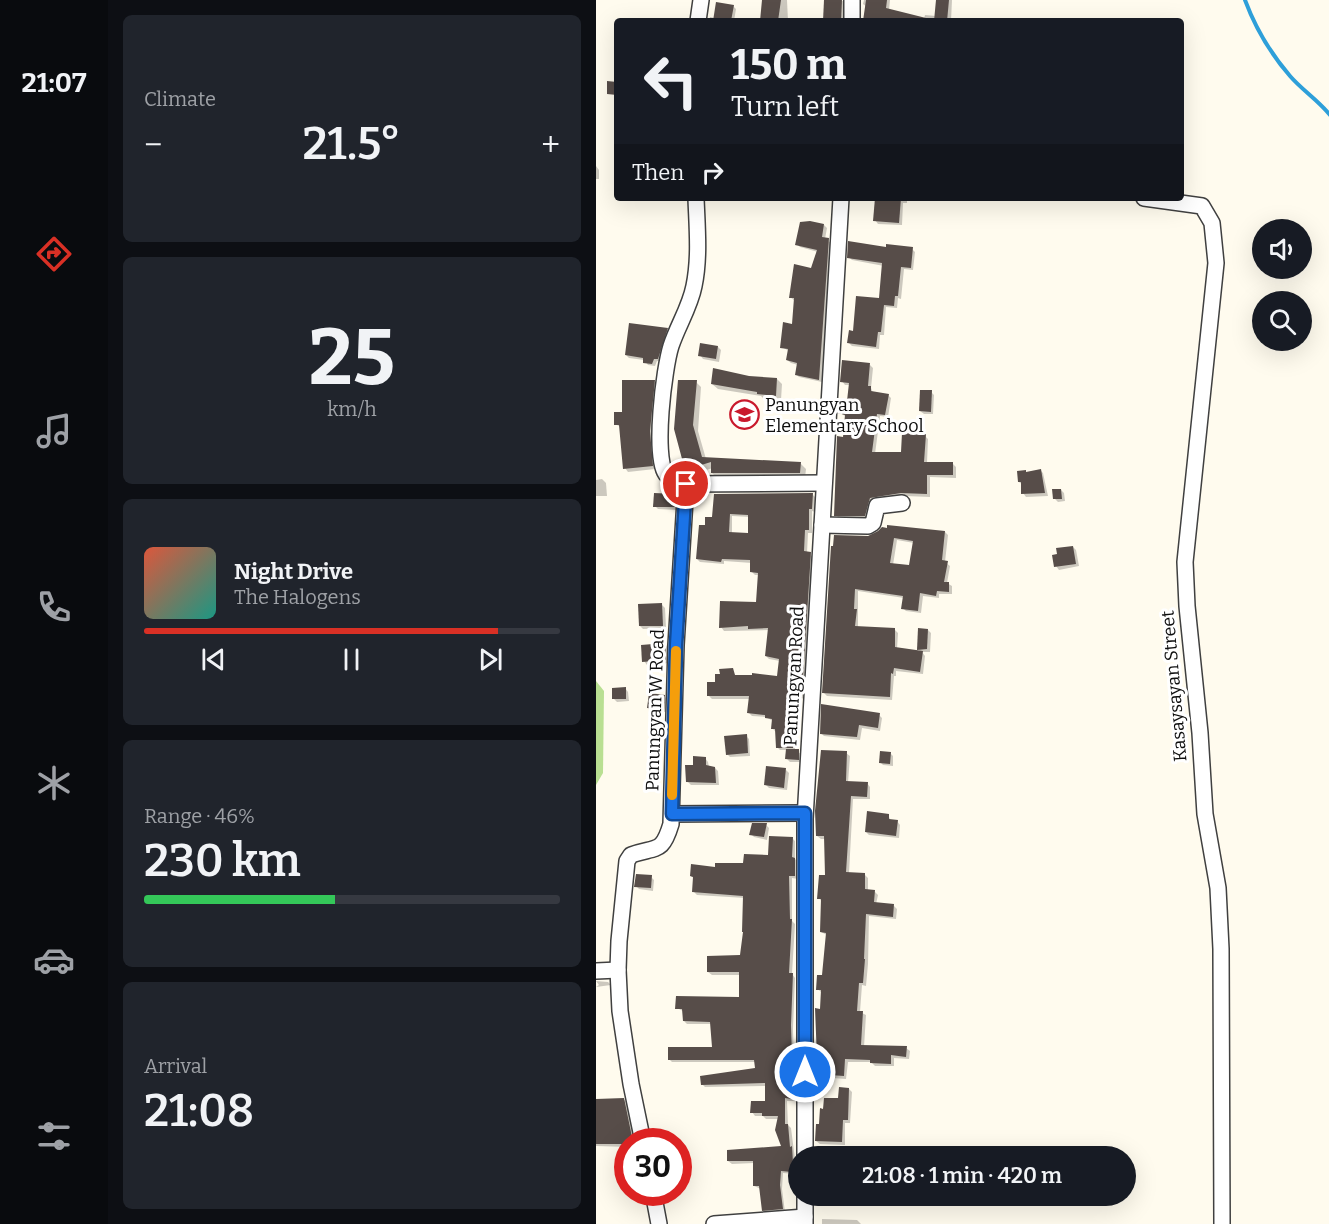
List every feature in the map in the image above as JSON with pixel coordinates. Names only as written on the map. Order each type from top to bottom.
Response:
[{"type":"street","points":[[698,18],[701,0]]},
{"type":"street","points":[[852,0],[852,18]]},
{"type":"street","points":[[696,201],[697,262],[694,286],[688,307],[670,348],[662,398],[661,462],[665,473],[670,478],[686,484],[824,483]]},
{"type":"street","name":"Panungyan Road","points":[[805,1146],[805,813],[824,483],[830,417],[841,201]]},
{"type":"street","name":"Kasaysayan Street","points":[[1166,201],[1202,206],[1212,223],[1216,263],[1185,562],[1205,814],[1218,888],[1221,949],[1222,1224]]},
{"type":"street","name":"Panungyan W Road","points":[[640,1128],[622,1021],[618,970],[619,941],[627,861],[631,855],[656,849],[664,844],[671,824],[676,645],[686,484]]},
{"type":"street","points":[[822,525],[868,526],[873,523],[877,506],[902,503]]},
{"type":"street","points":[[672,814],[805,813]]},
{"type":"street","points":[[596,971],[618,970]]},
{"type":"street","points":[[656,1206],[659,1224]]},
{"type":"street","points":[[714,1224],[805,1220]]},
{"type":"green space","points":[[596,681],[604,691],[603,773],[596,785]]},
{"type":"building","points":[[762,0],[781,0],[778,18],[760,18]]},
{"type":"building","points":[[824,0],[842,0],[841,18],[823,18]]},
{"type":"building","points":[[866,0],[887,0],[886,8],[926,18],[883,18],[863,18]]},
{"type":"building","points":[[936,0],[949,0],[947,18],[934,18]]},
{"type":"building","points":[[716,2],[734,5],[732,18],[713,18]]},
{"type":"building","points":[[607,81],[614,82],[614,95],[607,94]]},
{"type":"building","points":[[875,201],[901,201],[899,223],[873,221]]},
{"type":"building","points":[[810,221],[824,224],[822,237],[829,238],[819,380],[795,375],[797,363],[786,360],[788,349],[780,348],[783,322],[792,324],[794,298],[789,298],[794,264],[811,268],[817,250],[795,245],[800,222]]},
{"type":"building","points":[[848,241],[886,247],[886,244],[913,247],[911,268],[901,267],[898,296],[895,296],[894,306],[884,305],[881,332],[878,332],[876,347],[847,343],[849,330],[853,331],[856,296],[879,298],[882,263],[847,258]]},
{"type":"building","points":[[629,323],[668,328],[658,359],[654,359],[652,364],[643,363],[643,358],[625,355]]},
{"type":"building","points":[[700,343],[718,346],[716,359],[698,356]]},
{"type":"building","points":[[842,360],[870,363],[868,386],[871,386],[871,391],[889,394],[885,415],[877,414],[872,452],[901,452],[902,433],[926,434],[924,462],[953,462],[953,475],[927,475],[927,494],[901,493],[870,498],[865,516],[834,516],[837,436],[843,437],[845,415],[838,413],[839,400],[847,401],[849,383],[840,382]]},
{"type":"building","points":[[713,368],[749,376],[777,378],[776,396],[711,384]]},
{"type":"building","points":[[622,380],[655,380],[650,431],[653,466],[623,469],[619,425],[614,425],[614,412],[622,412]]},
{"type":"building","points":[[678,380],[697,380],[693,425],[702,457],[801,462],[800,473],[711,473],[711,462],[685,470],[674,429]]},
{"type":"building","points":[[920,390],[932,390],[931,412],[919,411]]},
{"type":"building","points":[[1041,469],[1045,493],[1021,494],[1021,482],[1018,482],[1017,471]]},
{"type":"building","points":[[1052,489],[1061,489],[1062,499],[1053,499]]},
{"type":"building","points":[[654,493],[676,494],[675,507],[653,507]]},
{"type":"building","points":[[813,493],[812,509],[809,509],[809,530],[805,530],[804,551],[811,552],[803,677],[801,696],[798,696],[796,731],[793,731],[793,748],[776,748],[775,729],[771,729],[772,719],[765,718],[765,715],[747,713],[749,696],[707,696],[707,682],[715,682],[715,674],[720,674],[719,669],[733,668],[735,675],[752,675],[752,673],[777,676],[779,659],[765,656],[768,628],[748,629],[748,626],[719,628],[720,601],[756,602],[758,573],[750,572],[750,560],[722,559],[721,562],[696,559],[699,525],[705,525],[705,517],[712,517],[714,494]],"holes":[[[730,514],[748,515],[748,533],[729,532]]]},
{"type":"building","points":[[887,525],[945,531],[942,560],[948,561],[944,582],[949,582],[949,592],[937,591],[936,596],[920,593],[918,611],[901,609],[903,596],[855,589],[854,609],[857,609],[855,626],[895,628],[895,647],[923,651],[920,672],[894,668],[893,674],[891,673],[890,697],[822,693],[831,546],[833,546],[834,535],[868,536],[882,527],[887,528]],"holes":[[[894,538],[913,541],[909,565],[890,563]]]},
{"type":"building","points":[[1073,546],[1076,564],[1054,567],[1052,555],[1057,554],[1056,548]]},
{"type":"building","points":[[662,603],[663,626],[639,626],[638,604]]},
{"type":"building","points":[[918,628],[928,629],[927,649],[917,650]]},
{"type":"building","points":[[665,643],[666,660],[642,662],[641,645]]},
{"type":"building","points":[[626,687],[626,699],[612,699],[612,688]]},
{"type":"building","points":[[649,693],[665,695],[664,710],[647,708]]},
{"type":"building","points":[[821,704],[880,713],[878,728],[859,725],[857,737],[820,734]]},
{"type":"building","points":[[747,734],[748,753],[726,755],[724,736]]},
{"type":"building","points":[[786,749],[799,749],[799,760],[785,759]]},
{"type":"building","points":[[821,750],[847,751],[846,781],[868,782],[867,797],[851,796],[846,872],[865,873],[865,889],[875,890],[874,902],[894,904],[893,917],[866,914],[863,983],[859,983],[857,1011],[863,1011],[861,1045],[907,1046],[906,1057],[891,1055],[891,1064],[845,1059],[844,1076],[815,1074],[817,1059],[815,1008],[820,1009],[821,990],[816,990],[817,975],[822,975],[826,933],[820,932],[821,899],[817,899],[819,875],[825,875],[824,836],[816,836],[815,811]]},
{"type":"building","points":[[880,751],[891,752],[890,764],[879,763]]},
{"type":"building","points":[[693,756],[706,757],[706,765],[715,767],[716,783],[686,782],[685,765],[693,765]]},
{"type":"building","points":[[766,766],[786,768],[784,788],[764,785]]},
{"type":"building","points":[[867,811],[889,814],[889,819],[898,820],[896,836],[865,832]]},
{"type":"building","points":[[752,823],[767,823],[764,837],[749,835]]},
{"type":"building","points":[[769,836],[793,837],[792,857],[795,858],[795,876],[789,876],[790,919],[792,919],[789,973],[793,973],[791,1025],[793,1087],[792,1099],[785,1098],[785,1124],[788,1124],[790,1146],[788,1146],[788,1172],[781,1171],[783,1209],[762,1211],[759,1186],[753,1186],[753,1161],[727,1161],[727,1150],[781,1146],[775,1130],[778,1116],[750,1113],[751,1101],[765,1101],[765,1083],[701,1085],[700,1076],[755,1068],[754,1060],[668,1060],[668,1047],[712,1047],[710,1022],[683,1021],[682,1009],[675,1009],[676,996],[739,997],[739,972],[707,972],[707,956],[740,955],[743,932],[743,896],[692,892],[691,864],[715,867],[715,863],[743,863],[744,854],[768,855]]},
{"type":"building","points":[[636,874],[652,875],[651,888],[634,887]]},
{"type":"building","points":[[839,1087],[849,1088],[848,1120],[843,1120],[842,1142],[815,1141],[816,1124],[819,1124],[820,1108],[823,1109],[824,1098],[838,1098]]},
{"type":"building","points":[[624,1098],[630,1128],[614,1128],[614,1144],[596,1144],[596,1099]]},
{"type":"waterway","points":[[1245,0],[1276,59],[1330,115]]},
{"type":"slow traffic","points":[[672,795],[676,651]]},
{"type":"place","name":"Panungyan Elementary School","points":[[744,415]]},
{"type":"route","points":[[686,484],[676,645],[672,814],[805,813],[805,1072]]}]
